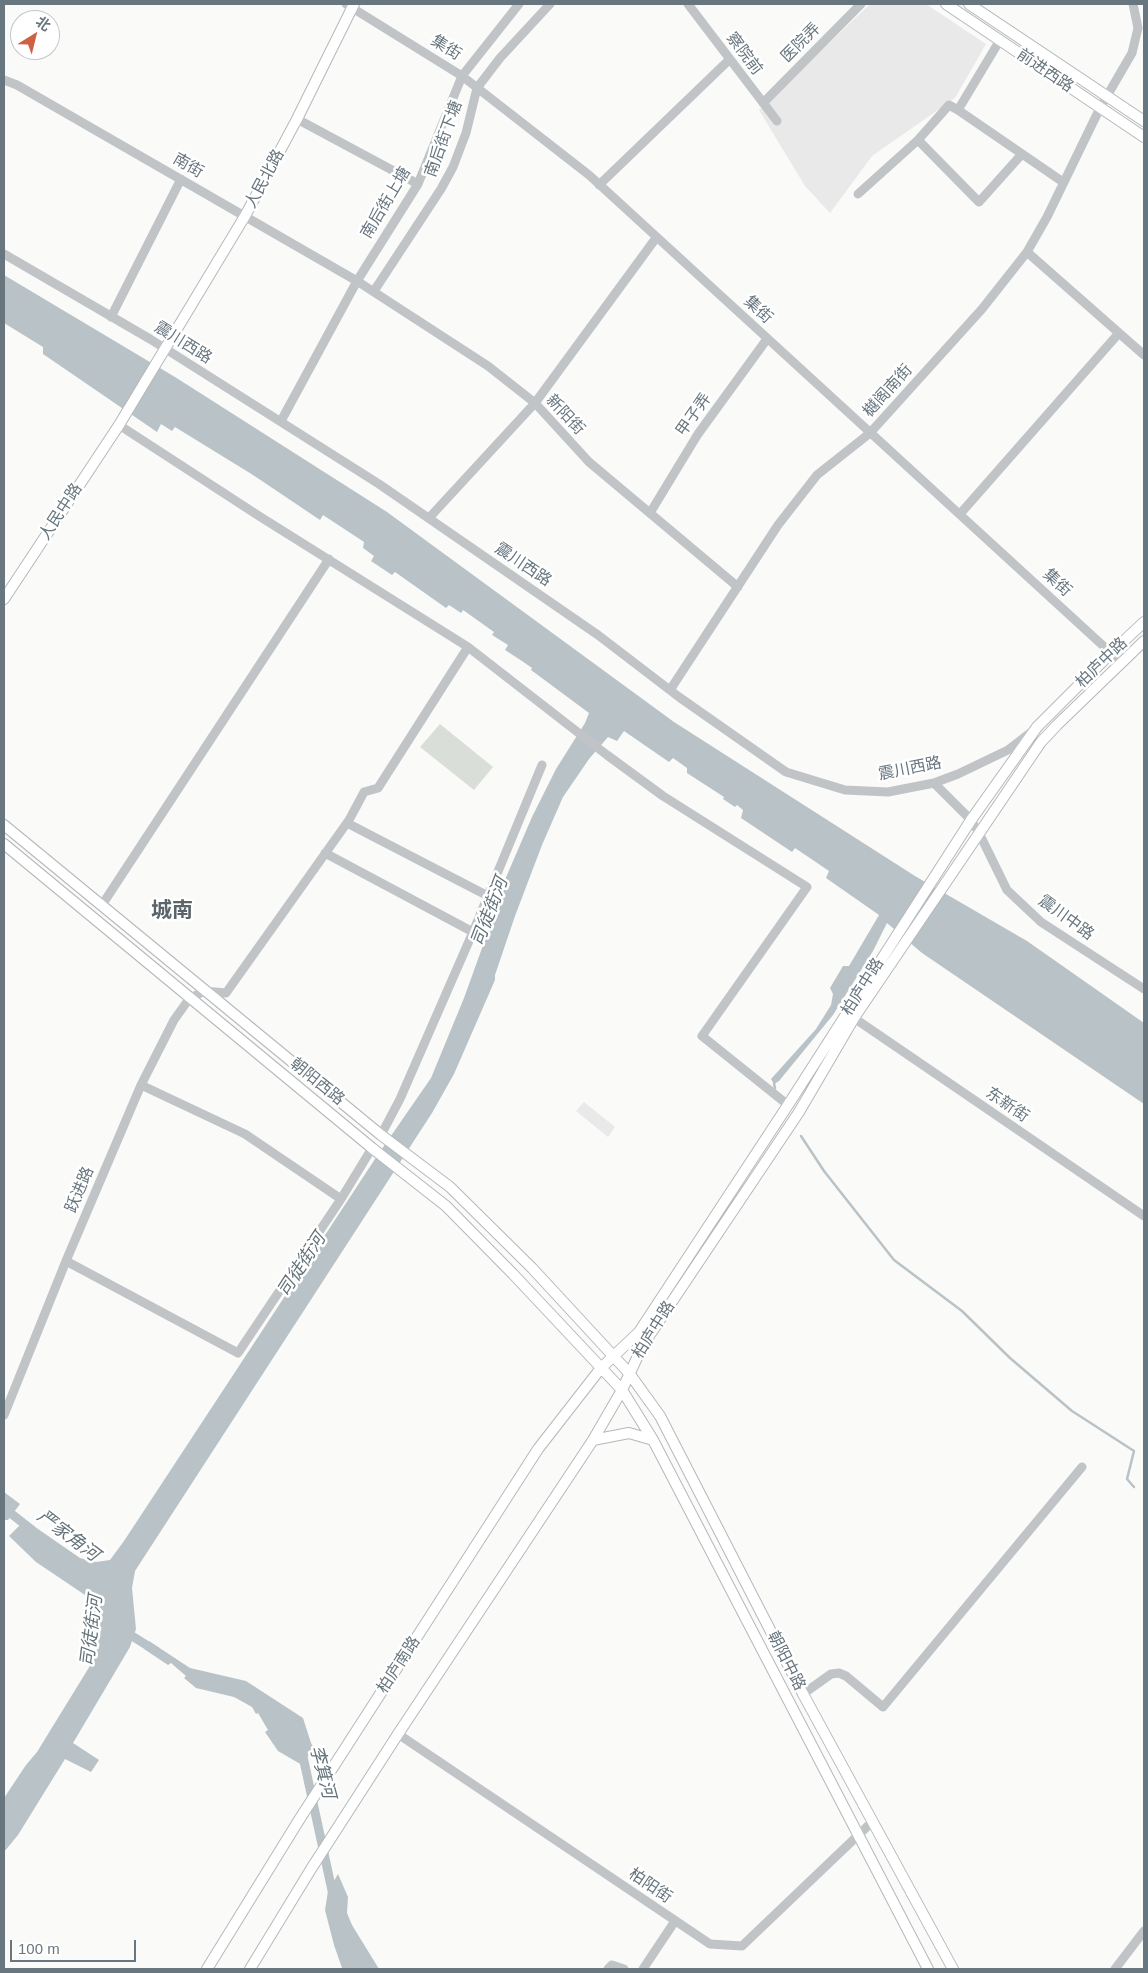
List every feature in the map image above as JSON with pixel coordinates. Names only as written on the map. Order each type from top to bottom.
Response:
[{"type":"main road","name":"前进西路","points":[[946,4],[1144,137]]},
{"type":"main road","name":"前进西路","points":[[969,4],[1144,121]]},
{"type":"main road","name":"人民北路","points":[[119,425],[245,216],[297,119],[351,5]]},
{"type":"main road","name":"人民中路","points":[[4,599],[119,425]]},
{"type":"main road","name":"柏庐中路","points":[[601,1368],[639,1332],[788,1106],[883,954],[971,820],[1037,727],[1144,622]]},
{"type":"main road","name":"柏庐中路","points":[[622,1390],[643,1345],[799,1112],[854,1018],[1041,742],[1056,725],[1144,641]]},
{"type":"main road","name":"朝阳西路","points":[[4,824],[204,991],[384,1137],[450,1187],[532,1268],[614,1356]]},
{"type":"main road","name":"朝阳西路","points":[[4,844],[374,1150],[446,1206],[601,1368]]},
{"type":"main road","name":"朝阳中路","points":[[614,1356],[630,1373],[660,1416],[803,1694],[953,1969]]},
{"type":"main road","name":"朝阳中路","points":[[601,1368],[622,1390],[653,1440],[928,1969]]},
{"type":"main road","name":"柏庐南路","points":[[207,1969],[321,1785],[538,1449],[601,1368]]},
{"type":"main road","points":[[250,1969],[337,1828],[593,1440],[622,1390]]},
{"type":"main road","points":[[593,1440],[629,1433],[653,1440]]},
{"type":"street","name":"南后街上塘","points":[[281,421],[357,281],[418,184],[462,76],[519,4]]},
{"type":"street","name":"南后街下塘","points":[[374,291],[441,189],[453,167],[466,133],[478,88],[500,58],[550,4]]},
{"type":"street","name":"察院前","points":[[688,4],[777,121]]},
{"type":"street","name":"医院弄","points":[[763,103],[861,4]]},
{"type":"street","name":"樾阁南街","points":[[670,690],[778,525],[817,475],[870,433],[982,309],[1027,252],[1047,217],[1100,108],[1132,53],[1138,28],[1133,4]]},
{"type":"street","name":"集街","points":[[351,5],[462,76],[599,185],[960,514],[1111,653],[1120,664]]},
{"type":"street","points":[[958,110],[1000,40]]},
{"type":"street","points":[[599,185],[730,59]]},
{"type":"street","name":"南街","points":[[4,80],[17,85],[357,281]]},
{"type":"street","points":[[858,194],[918,140],[949,106],[958,110],[1063,182]]},
{"type":"street","points":[[297,119],[418,184]]},
{"type":"street","points":[[918,140],[979,202],[1022,154]]},
{"type":"street","points":[[112,317],[181,180]]},
{"type":"street","points":[[429,518],[535,403],[656,238]]},
{"type":"street","points":[[1027,252],[1144,355]]},
{"type":"street","name":"震川西路","points":[[4,254],[112,317],[281,421],[429,518],[598,635],[670,690],[786,772],[845,790],[888,792],[934,783],[1008,750],[1037,727]]},
{"type":"street","name":"新阳街","points":[[357,281],[488,366],[535,403],[589,462],[738,587]]},
{"type":"street","points":[[960,514],[1119,333]]},
{"type":"street","name":"甲子弄","points":[[650,512],[698,434],[767,339]]},
{"type":"street","points":[[119,425],[468,647],[607,756],[664,796],[807,887],[702,1036],[788,1106]]},
{"type":"street","points":[[102,905],[329,559]]},
{"type":"street","points":[[204,991],[226,993],[347,823],[364,792],[378,788],[468,647]]},
{"type":"street","points":[[384,1137],[473,932],[542,766]]},
{"type":"street","name":"震川中路","points":[[934,783],[971,820],[1007,890],[1041,922],[1144,989]]},
{"type":"street","points":[[347,823],[488,896]]},
{"type":"street","points":[[325,853],[473,932]]},
{"type":"street","name":"跃进路","points":[[4,1414],[66,1261],[141,1086],[174,1020],[190,999],[204,991]]},
{"type":"street","name":"东新街","points":[[854,1018],[1144,1216]]},
{"type":"street","points":[[141,1086],[245,1134],[340,1199]]},
{"type":"street","points":[[66,1261],[238,1353],[374,1150]]},
{"type":"street","points":[[803,1694],[831,1674],[839,1673],[846,1676],[883,1707],[1082,1467]]},
{"type":"street","name":"柏阳街","points":[[398,1734],[710,1944],[742,1946],[872,1822]]},
{"type":"street","points":[[643,1969],[675,1921]]},
{"type":"street","points":[[1115,1969],[1144,1931]]},
{"type":"street","points":[[608,1969],[612,1965],[624,1969]]},
{"type":"shaded area","points":[[870,4],[926,4],[986,44],[955,98],[872,156],[830,213],[805,186],[759,110]]},
{"type":"shaded area","points":[[4,275],[175,377],[387,512],[674,722],[915,876],[1027,941],[1144,1023],[1144,1104],[922,953],[887,923],[873,951],[833,1015],[779,1081],[774,1084],[771,1079],[816,1029],[831,1005],[833,994],[830,988],[843,966],[849,966],[879,915],[826,878],[829,871],[795,848],[792,852],[741,818],[743,810],[737,805],[735,807],[723,799],[724,797],[687,773],[687,768],[673,758],[669,762],[624,731],[617,741],[608,737],[589,759],[563,797],[542,845],[515,916],[495,980],[454,1074],[432,1113],[135,1571],[132,1588],[136,1629],[130,1647],[73,1743],[99,1760],[91,1772],[65,1759],[18,1835],[4,1852],[4,1798],[37,1752],[96,1656],[98,1637],[85,1595],[36,1562],[9,1536],[25,1520],[80,1558],[96,1562],[110,1560],[124,1541],[375,1159],[431,1078],[464,998],[486,937],[498,896],[532,817],[556,769],[585,723],[589,713],[531,670],[532,668],[505,650],[508,645],[492,635],[494,632],[463,610],[461,613],[449,605],[446,608],[395,572],[392,575],[371,561],[374,556],[363,548],[364,542],[323,515],[320,520],[253,475],[175,427],[172,431],[161,424],[157,432],[43,354],[43,347],[4,323]]},
{"type":"shaded area","points":[[440,724],[493,767],[474,790],[420,747]]},
{"type":"shaded area","points":[[584,1102],[615,1127],[608,1137],[576,1111]]},
{"type":"shaded area","points":[[4,1492],[20,1504],[8,1520],[4,1520]]},
{"type":"shaded area","points":[[149,1641],[190,1668],[246,1681],[303,1718],[314,1748],[302,1765],[278,1751],[265,1732],[268,1730],[258,1713],[256,1714],[252,1707],[234,1697],[196,1688],[171,1663],[168,1665],[144,1649]]},
{"type":"shaded area","points":[[338,1874],[348,1897],[347,1913],[352,1925],[379,1969],[342,1968],[325,1910],[328,1891]]},
{"type":"waterway","points":[[775,1081],[775,1088]]},
{"type":"waterway","points":[[801,1136],[824,1171],[894,1260],[962,1311],[1010,1358],[1072,1411],[1134,1451],[1127,1479],[1134,1487]]},
{"type":"waterway","name":"严家角河","points":[[4,1508],[32,1530]]},
{"type":"waterway","name":"李箕河","points":[[124,1631],[156,1651]]},
{"type":"waterway","name":"李箕河","points":[[302,1752],[333,1895]]},
{"type":"district","name":"城南","points":[[172,911]]},
{"type":"water label","name":"司徒街河","points":[[490,912]]},
{"type":"water label","name":"司徒街河","points":[[302,1265]]},
{"type":"water label","name":"司徒街河","points":[[92,1631]]}]
